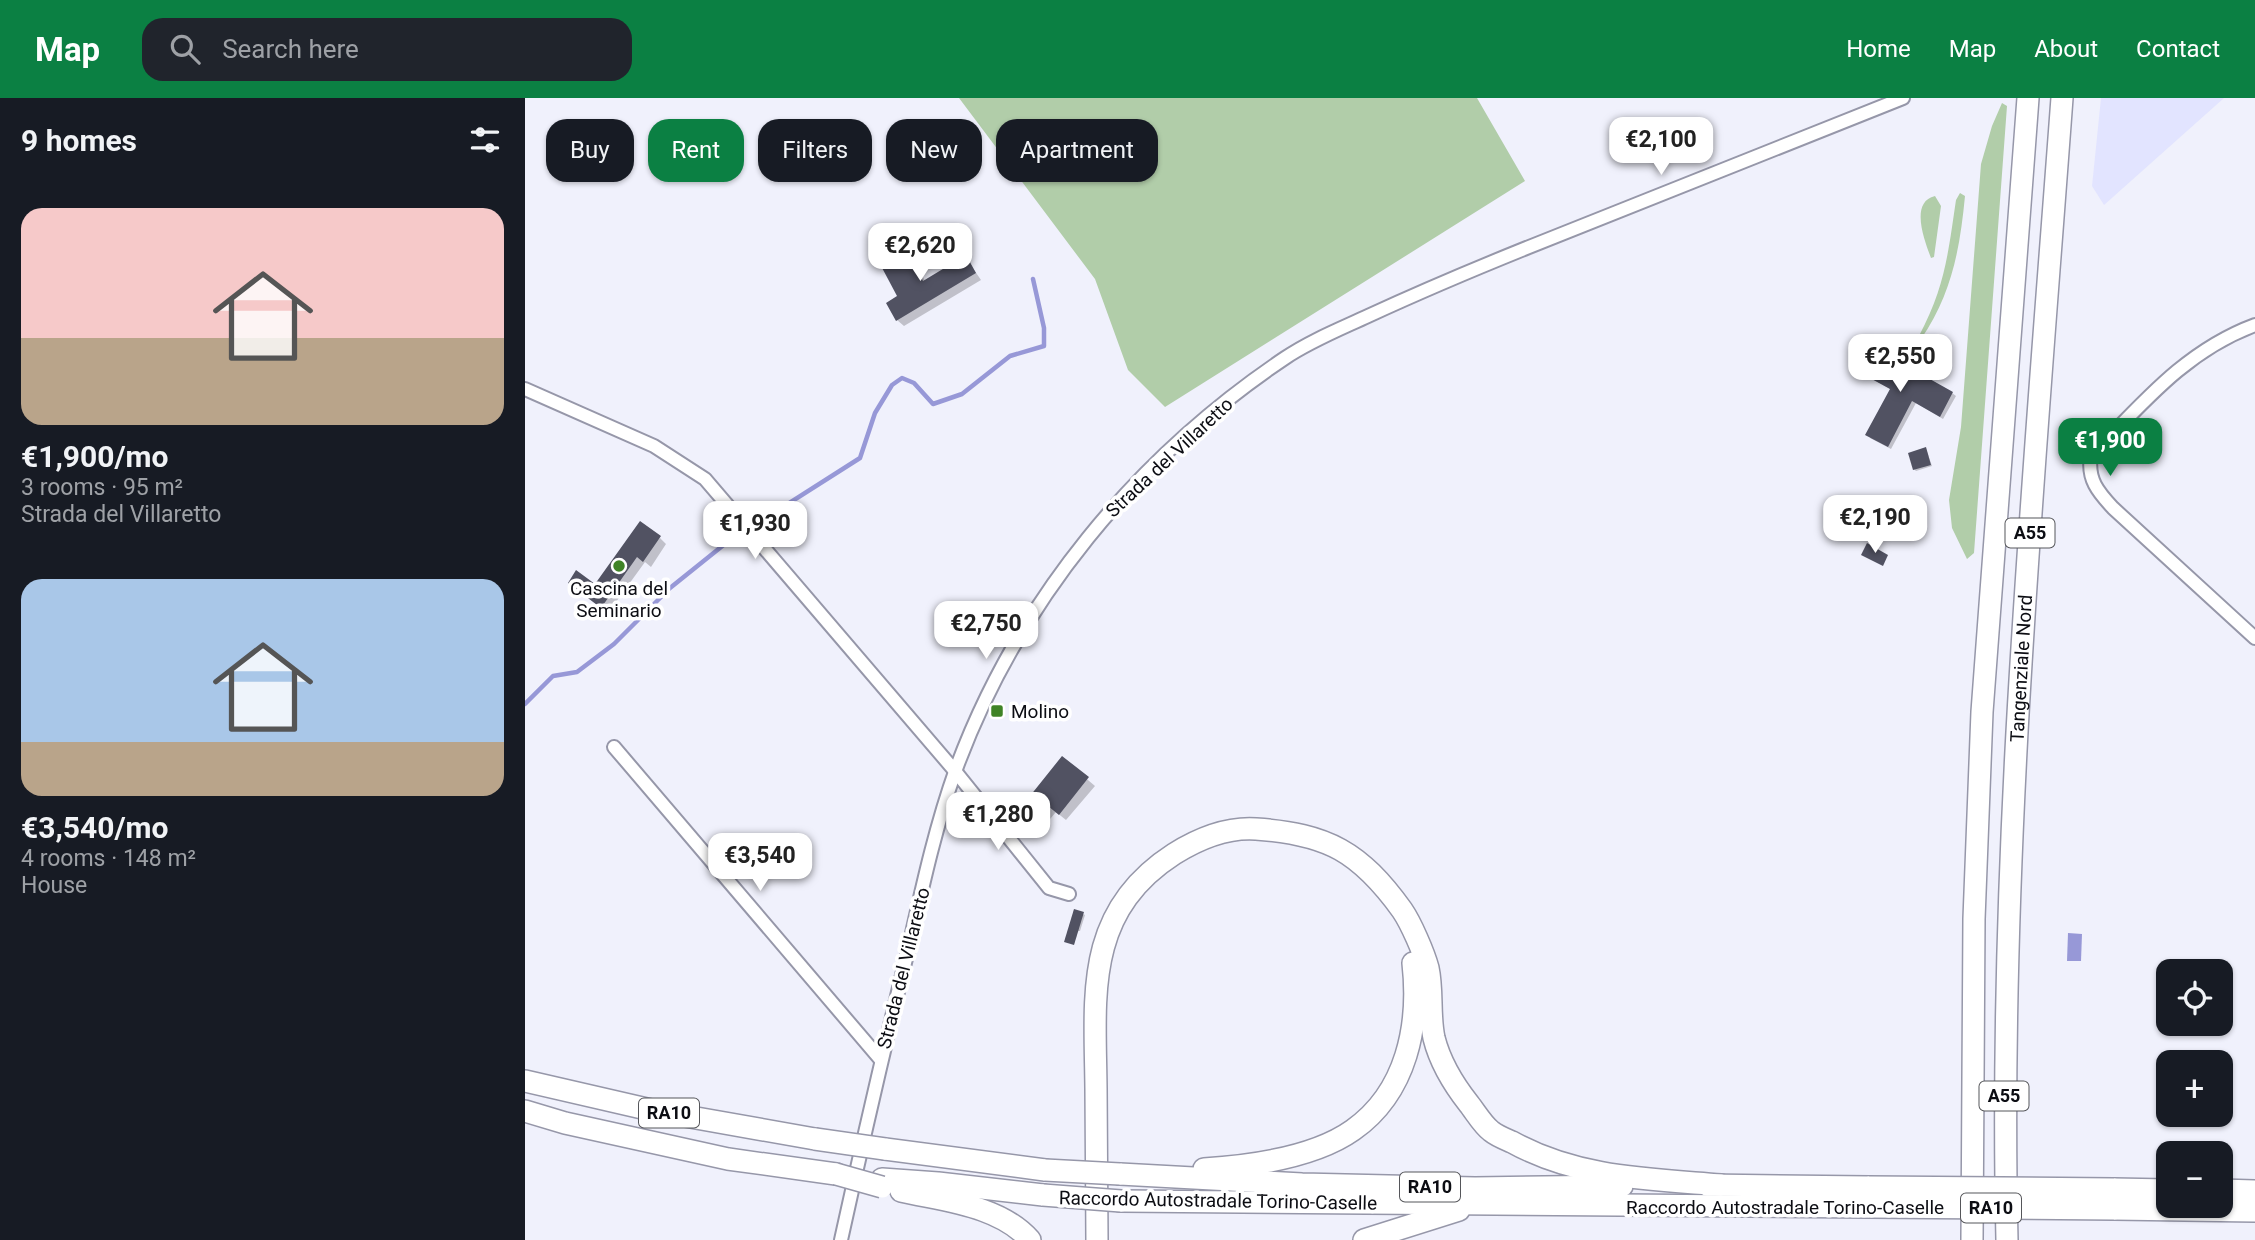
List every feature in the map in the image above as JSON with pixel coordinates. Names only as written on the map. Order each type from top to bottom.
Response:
[{"type":"highway","name":"Tangenziale Nord","points":[[1972,1240],[1973,944],[1982,712],[2028,98]]},
{"type":"highway","name":"Tangenziale Nord","points":[[2008,1235],[2005,1073],[2015,756],[2062,98]]},
{"type":"highway","points":[[1097,1240],[1095,986],[1108,931],[1121,907],[1150,871],[1195,841],[1250,828],[1285,831],[1321,839],[1352,856],[1378,878],[1404,912],[1428,968],[1435,1039],[1453,1084],[1490,1130],[1534,1154],[1576,1169],[1721,1185]]},
{"type":"highway","points":[[1130,1174],[1274,1161],[1352,1131],[1381,1106],[1402,1066],[1414,1030],[1415,982],[1412,958],[1392,898]]},
{"type":"highway","name":"Raccordo Autostradale Torino-Caselle","points":[[525,1081],[652,1110],[815,1139],[1045,1170],[1302,1185],[1462,1188],[1721,1185],[1869,1197]]},
{"type":"highway","name":"Raccordo Autostradale Torino-Caselle","points":[[525,1111],[565,1123],[728,1159],[882,1183],[1121,1201],[1473,1205],[1869,1197],[2114,1199],[2255,1210]]},
{"type":"highway","points":[[882,1183],[965,1205],[1004,1219],[1019,1228],[1030,1240]]},
{"type":"highway","points":[[2233,1190],[2255,1191]]},
{"type":"highway","name":"Raccordo Autostradale Torino-Caselle","points":[[2114,1199],[2156,1192]]},
{"type":"highway","points":[[1364,1240],[1473,1205]]},
{"type":"street","name":"Strada del Villaretto","points":[[841,1240],[928,864],[955,771],[986,696],[1022,631],[1054,582],[1113,506],[1208,415],[1287,356],[1329,333],[1431,286],[1903,98]]},
{"type":"street","points":[[2255,325],[2210,345],[2178,369],[2091,456],[2088,469],[2096,489],[2113,508],[2255,638]]},
{"type":"street","points":[[525,388],[654,446],[705,479],[955,771],[1049,888],[1069,894]]},
{"type":"street","points":[[614,747],[881,1060]]},
{"type":"shaded area","points":[[2101,98],[2224,98],[2104,205],[2092,186]]},
{"type":"green space","points":[[959,98],[1477,98],[1525,181],[1165,407],[1128,370],[1095,279],[1022,182],[1158,182],[1158,119],[996,119],[996,147],[982,129],[982,119],[975,119]]},
{"type":"green space","points":[[2002,103],[2007,106],[1974,553],[1967,559],[1952,528],[1949,500],[1961,427],[1981,164]]},
{"type":"green space","points":[[1960,193],[1965,196],[1953,270],[1940,305],[1921,339],[1919,336],[1940,286],[1956,200]]},
{"type":"green space","points":[[1935,196],[1941,206],[1934,257],[1931,258],[1923,233],[1921,214],[1927,200]]},
{"type":"water","points":[[2068,933],[2082,934],[2081,961],[2067,961]]},
{"type":"building","points":[[908,250],[923,281],[966,255],[976,273],[896,321],[886,303],[897,296],[880,264]]},
{"type":"building","points":[[1871,346],[1953,392],[1940,417],[1912,401],[1888,447],[1865,435],[1890,389],[1857,371]]},
{"type":"building","points":[[1926,447],[1931,465],[1913,470],[1908,453]]},
{"type":"building","name":"Cascina del Seminario","points":[[640,521],[661,536],[643,562],[637,557],[601,608],[568,583],[576,570],[595,584]]},
{"type":"building","points":[[1867,543],[1888,555],[1883,566],[1861,555]]},
{"type":"building","points":[[1062,756],[1089,777],[1059,815],[1048,806],[1042,814],[1026,801]]},
{"type":"building","points":[[1074,909],[1084,912],[1074,945],[1064,942]]},
{"type":"waterway","points":[[761,521],[860,458],[875,413],[892,385],[902,378],[914,383],[933,404],[962,394],[1010,356],[1044,346],[1044,328],[1033,279]]},
{"type":"waterway","points":[[525,704],[553,676],[577,672],[614,644],[670,588],[736,535]]},
{"type":"place","name":"Cascina del Seminario","points":[[619,566]]},
{"type":"place","name":"Molino","points":[[997,711]]}]
